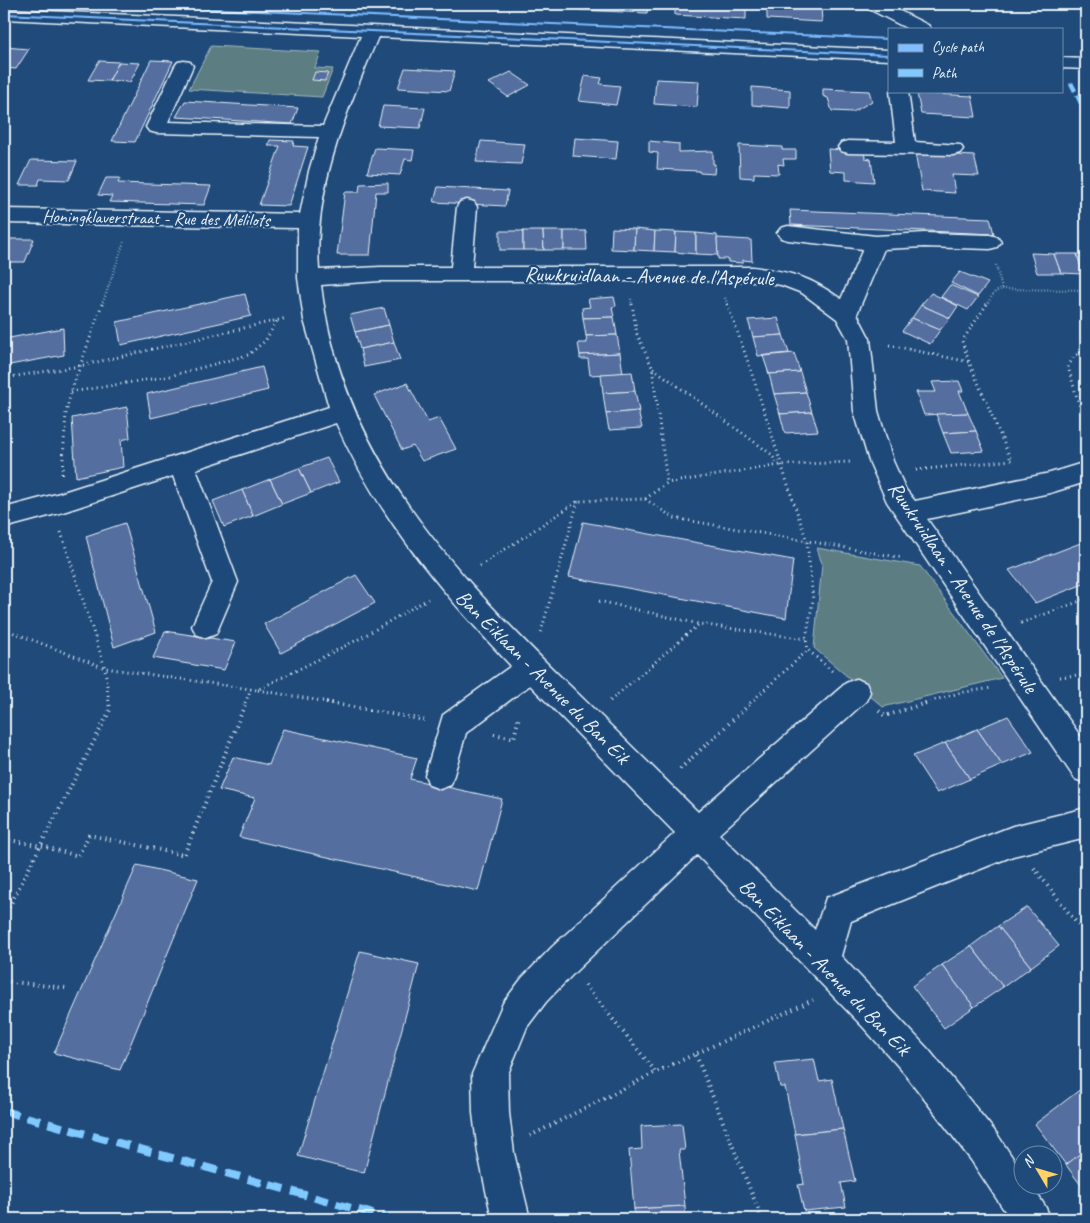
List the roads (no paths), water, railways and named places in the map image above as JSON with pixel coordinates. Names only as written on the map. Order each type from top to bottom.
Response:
[{"type":"street","points":[[873,4],[920,28]]},
{"type":"street","points":[[4,14],[888,54]]},
{"type":"street","name":"Ban Eiklaan - Avenue du Ban Eik","points":[[372,31],[330,132],[309,221],[309,278],[313,311],[324,363],[341,412],[384,496],[452,584],[531,668],[587,721],[875,1015],[917,1062],[984,1148],[1032,1219]]},
{"type":"street","points":[[1071,83],[1062,63],[1086,64]]},
{"type":"street","points":[[184,66],[156,128],[330,132]]},
{"type":"street","points":[[899,92],[906,148]]},
{"type":"street","points":[[848,147],[953,149]]},
{"type":"street","points":[[461,274],[467,208]]},
{"type":"street","name":"Honingklaverstraat - Rue des Mélilots","points":[[4,216],[309,221]]},
{"type":"street","points":[[788,233],[876,243],[924,240],[990,242]]},
{"type":"street","points":[[846,314],[876,243]]},
{"type":"street","name":"Ruwkruidlaan - Avenue de l'Aspérule","points":[[309,278],[380,274],[753,274],[784,278],[810,288],[846,314],[859,339],[866,411],[880,460],[896,495],[1027,681],[1086,769]]},
{"type":"street","points":[[4,518],[60,503],[182,465],[341,412]]},
{"type":"street","points":[[182,465],[225,582],[206,626]]},
{"type":"street","points":[[908,513],[1050,483],[1086,472]]},
{"type":"street","points":[[440,775],[453,725],[531,668]]},
{"type":"street","points":[[511,1219],[496,1153],[491,1113],[490,1074],[515,1015],[534,990],[564,959],[696,834],[856,692]]},
{"type":"street","points":[[822,962],[838,910],[1013,841],[1086,824]]}]
